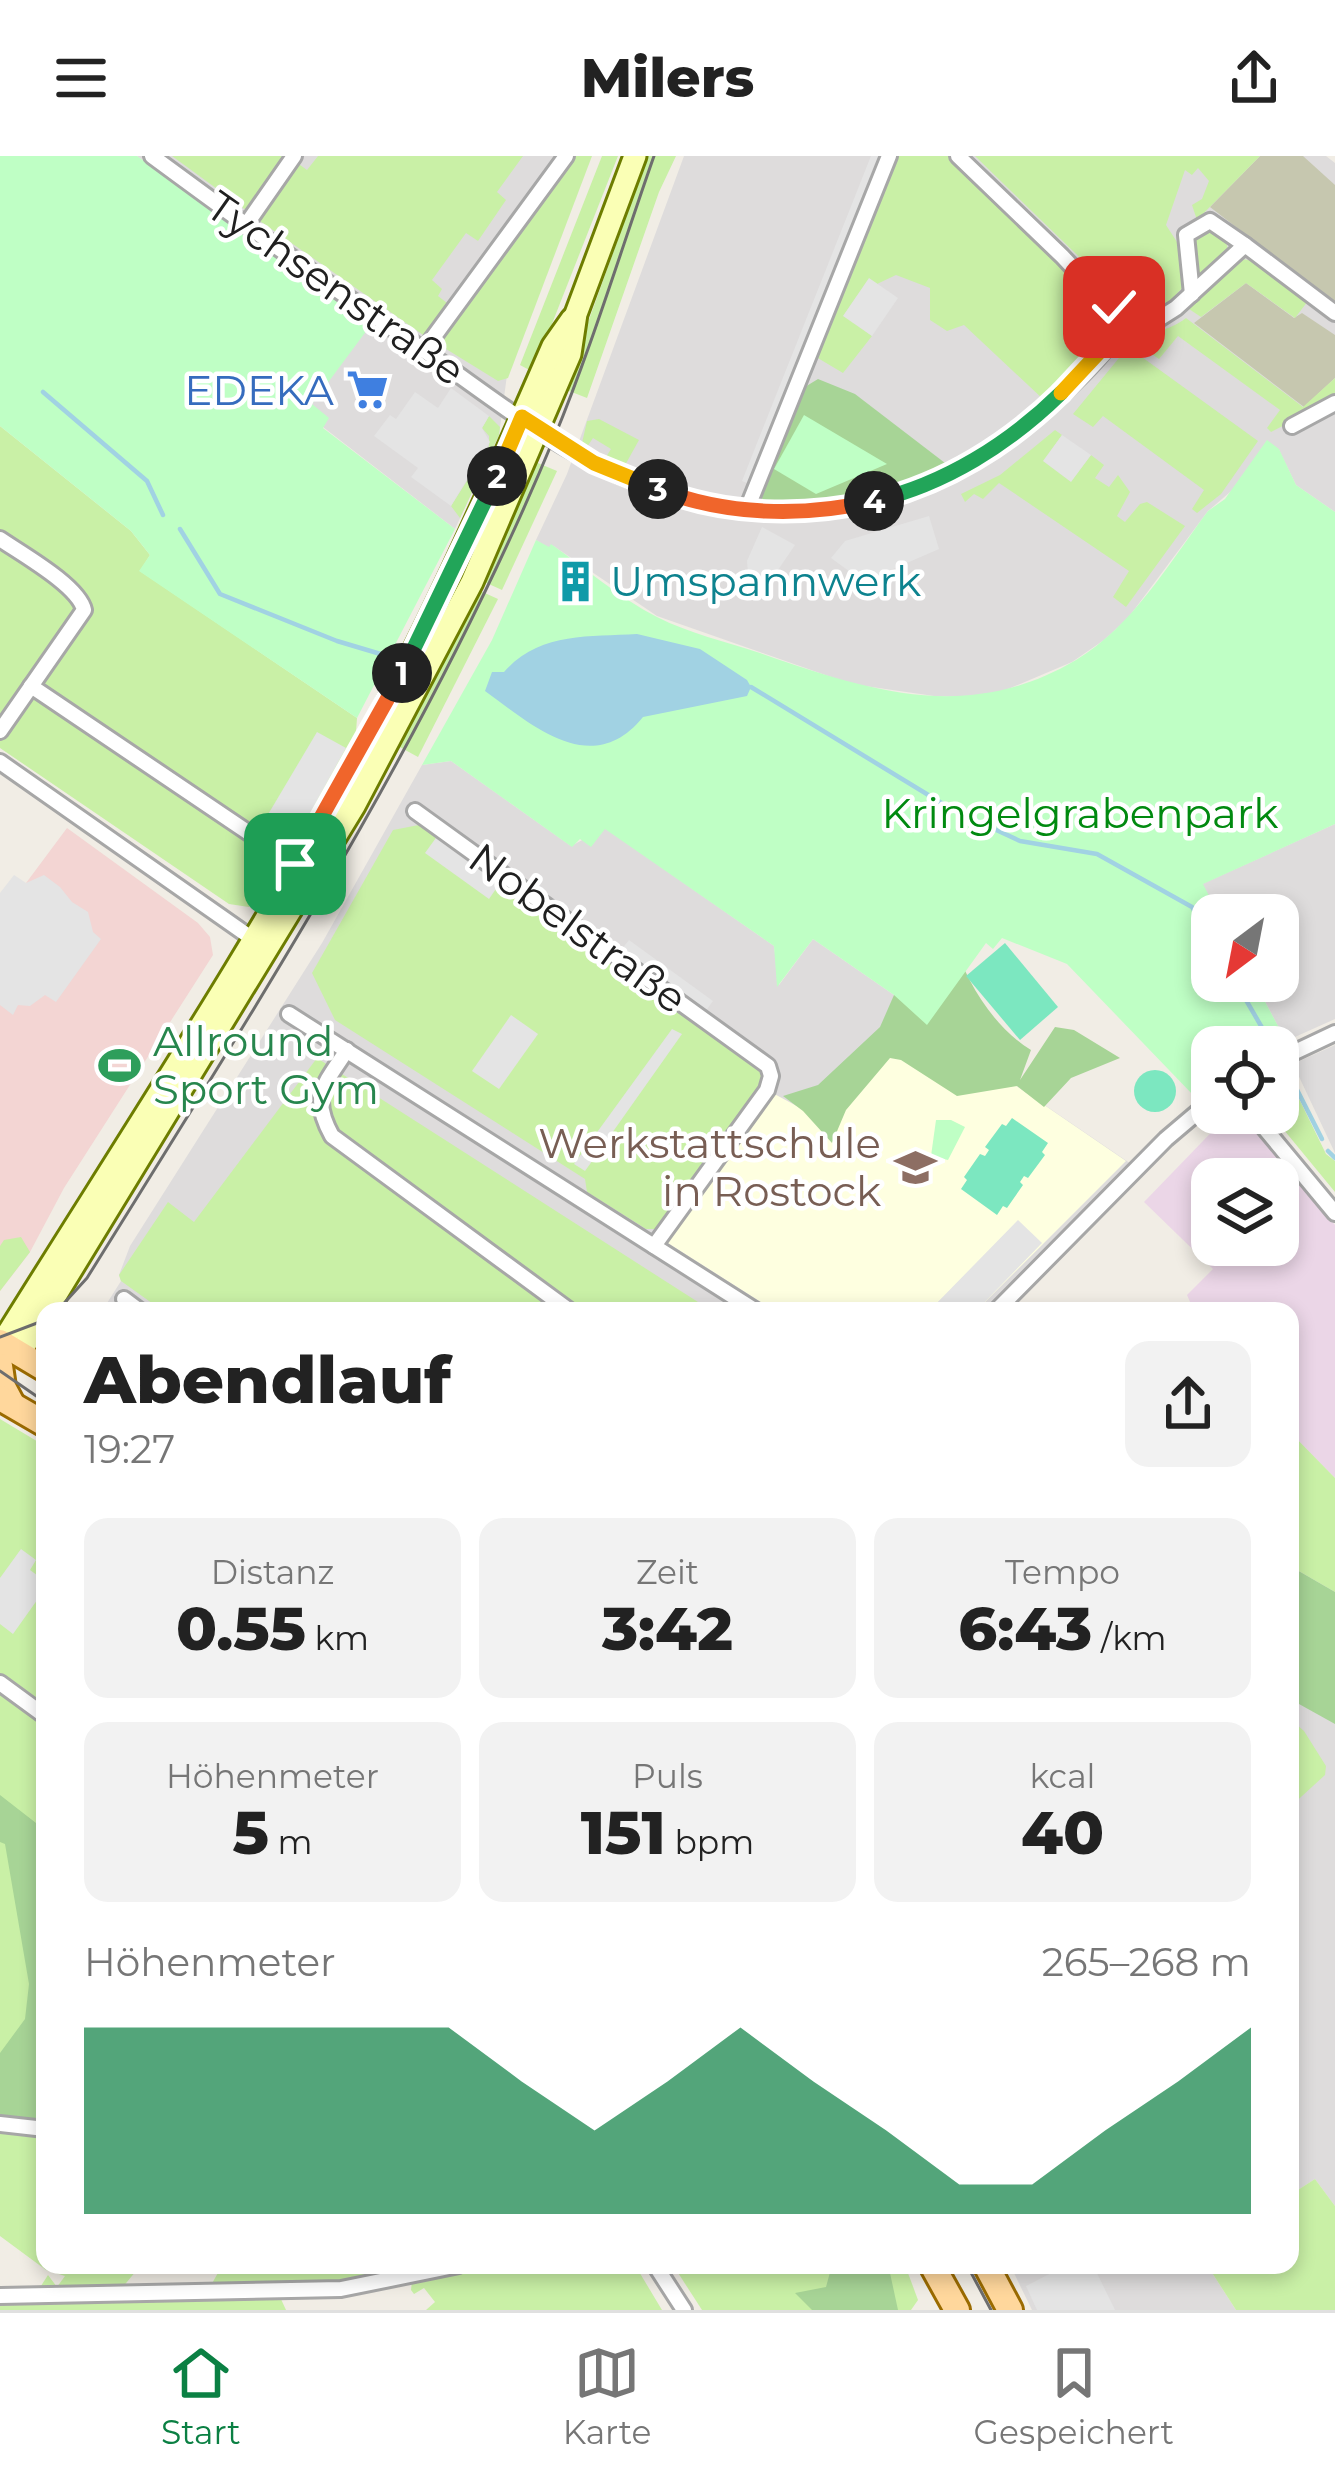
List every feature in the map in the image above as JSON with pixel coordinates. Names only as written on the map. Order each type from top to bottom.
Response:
[{"type":"main road","points":[[36,1418],[6,1400],[4,1353],[388,745],[472,582],[531,423],[553,346],[576,314],[635,156]]},
{"type":"main road","points":[[51,1302],[260,944],[295,864],[370,735],[531,423]]},
{"type":"main road","points":[[4,1353],[36,1321]]},
{"type":"main road","points":[[4,1353],[36,1365]]},
{"type":"main road","points":[[936,2274],[954,2309],[992,2276],[1010,2310]]},
{"type":"street","name":"Tychsenstraße","points":[[152,156],[424,350],[594,463],[671,494],[747,509],[812,513],[839,509],[888,498],[964,467],[1041,413],[1124,322]]},
{"type":"street","points":[[246,225],[294,156]]},
{"type":"street","points":[[424,350],[566,156]]},
{"type":"street","points":[[747,509],[889,156]]},
{"type":"street","points":[[958,156],[1124,322],[1154,322],[1244,245]]},
{"type":"street","points":[[1192,294],[1186,235],[1210,221],[1335,313]]},
{"type":"street","points":[[1292,427],[1335,403]]},
{"type":"street","points":[[0,539],[82,601],[84,610],[0,731]]},
{"type":"street","points":[[31,686],[295,864]]},
{"type":"street","points":[[0,762],[260,944]]},
{"type":"street","name":"Nobelstraße","points":[[415,811],[768,1066],[767,1090],[654,1246]]},
{"type":"street","points":[[289,1014],[740,1302]]},
{"type":"street","points":[[1299,1050],[1335,1033]]},
{"type":"street","points":[[347,1051],[321,1090],[319,1105],[332,1136],[558,1302]]},
{"type":"street","points":[[1005,1302],[1191,1118]]},
{"type":"street","points":[[1269,1134],[1335,1213]]},
{"type":"street","points":[[124,1299],[128,1302]]},
{"type":"street","points":[[0,1683],[36,1709]]},
{"type":"street","points":[[0,2124],[36,2128]]},
{"type":"street","points":[[0,2296],[329,2290],[422,2274]]},
{"type":"street","points":[[662,2274],[684,2310]]},
{"type":"shaded area","points":[[137,156],[589,156],[507,375],[499,435],[455,529],[323,427],[311,404],[369,326]]},
{"type":"shaded area","points":[[684,156],[1326,156],[1335,163],[1335,512],[1296,485],[1279,450],[1208,511],[1128,618],[1104,640],[1072,662],[1001,692],[934,696],[851,684],[657,616],[552,545],[549,548],[536,540],[567,474]]},
{"type":"shaded area","points":[[871,156],[883,156],[752,485],[742,481]]},
{"type":"shaded area","points":[[1260,156],[1303,156],[1335,185],[1335,304],[1210,207]]},
{"type":"shaded area","points":[[869,278],[898,298],[872,336],[843,316]]},
{"type":"shaded area","points":[[1246,283],[1294,318],[1302,313],[1335,335],[1335,378],[1304,407],[1194,323]]},
{"type":"shaded area","points":[[451,388],[489,416],[482,428],[490,442],[451,506],[411,477],[418,468],[374,436],[390,415],[396,419],[415,392],[438,408]]},
{"type":"shaded area","points":[[1062,435],[1091,455],[1071,482],[1043,461]]},
{"type":"shaded area","points":[[929,516],[939,549],[886,572],[872,588],[831,558],[845,541]]},
{"type":"shaded area","points":[[762,527],[795,545],[767,586],[748,573],[747,561]]},
{"type":"shaded area","points":[[317,732],[346,748],[289,851],[257,833]]},
{"type":"shaded area","points":[[451,761],[571,846],[605,828],[774,946],[779,985],[813,939],[894,995],[927,1025],[1137,1168],[1005,1302],[108,1302],[121,1281],[130,1246],[322,943],[422,765]]},
{"type":"shaded area","points":[[1335,824],[1335,1019],[1299,1035],[1299,1026],[1278,1026],[1265,1002],[1299,1002],[1299,894],[1207,894],[1202,884]]},
{"type":"shaded area","points":[[67,828],[198,923],[210,937],[213,955],[64,1188],[30,1252],[0,1291],[0,918]]},
{"type":"shaded area","points":[[438,835],[502,880],[489,899],[425,853]]},
{"type":"shaded area","points":[[14,875],[26,883],[44,875],[88,912],[93,932],[101,939],[56,1002],[45,995],[30,1006],[18,1005],[13,1015],[0,1005],[0,893]]},
{"type":"shaded area","points":[[629,940],[713,1001],[705,1012],[621,950]]},
{"type":"shaded area","points":[[511,1015],[538,1034],[499,1089],[472,1071]]},
{"type":"shaded area","name":"Werkstattschule in Rostock","points":[[927,1025],[1126,1161],[985,1302],[761,1302],[660,1238],[767,1090],[804,1110]]},
{"type":"shaded area","points":[[672,1029],[682,1034],[585,1171],[574,1164]]},
{"type":"shaded area","points":[[1335,1045],[1335,1153],[1299,1077],[1299,1061]]},
{"type":"shaded area","points":[[1210,1134],[1259,1134],[1279,1158],[1191,1158],[1191,1248],[1144,1202]]},
{"type":"shaded area","points":[[1299,1182],[1335,1225],[1335,1478],[1299,1441],[1299,1302],[1190,1302],[1187,1295],[1213,1269],[1210,1266],[1299,1266]]},
{"type":"shaded area","points":[[1018,1220],[1042,1243],[985,1302],[938,1302]]},
{"type":"shaded area","points":[[21,1549],[36,1560],[30,1570],[36,1574],[36,1602],[13,1634],[0,1624],[0,1578]]},
{"type":"shaded area","points":[[1299,1571],[1335,1592],[1335,2206],[1315,2179],[1299,2189]]},
{"type":"shaded area","points":[[1014,2274],[1213,2274],[1236,2310],[1032,2310]]},
{"type":"shaded area","points":[[1049,2274],[1097,2274],[1115,2310],[1037,2310],[1026,2286]]},
{"type":"green space","points":[[0,156],[137,156],[370,326],[312,404],[329,418],[323,428],[455,529],[357,718],[139,571],[150,555],[131,531],[0,426]]},
{"type":"green space","points":[[172,156],[281,156],[287,160],[250,213]]},
{"type":"green space","points":[[318,156],[523,156],[497,192],[506,200],[478,241],[466,233],[432,280],[442,289],[438,296],[451,306],[426,337],[257,219],[296,162],[307,170]]},
{"type":"green space","points":[[576,156],[592,156],[508,378],[498,381],[438,344],[438,335]]},
{"type":"green space","points":[[602,156],[618,156],[533,372],[520,365]]},
{"type":"green space","points":[[648,156],[676,156],[587,398],[564,389]]},
{"type":"green space","points":[[894,156],[948,156],[1119,320],[1044,400],[964,325],[947,331],[930,320],[930,288],[896,275],[877,284],[869,279],[844,315],[872,336],[843,373],[811,354]]},
{"type":"green space","points":[[975,156],[1260,156],[1197,220],[1192,205],[1202,199],[1209,181],[1198,168],[1192,175],[1185,170],[1166,225],[1177,242],[1183,287],[1162,310],[1138,314]]},
{"type":"green space","points":[[1206,229],[1221,235],[1228,250],[1198,281],[1193,238]]},
{"type":"green space","points":[[1242,259],[1254,261],[1308,301],[1295,318],[1246,283],[1201,317],[1189,309]]},
{"type":"green space","points":[[1186,318],[1303,407],[1335,378],[1335,399],[1271,432],[1267,428],[1280,410],[1178,336],[1159,359],[1133,341]]},
{"type":"green space","points":[[1128,347],[1258,441],[1221,494],[1197,513],[1192,509],[1204,490],[1103,416],[1093,427],[1073,414]]},
{"type":"green space","points":[[818,379],[855,394],[945,463],[941,472],[849,499],[753,503],[800,390]]},
{"type":"green space","points":[[804,415],[887,464],[816,494],[774,469]]},
{"type":"green space","points":[[489,416],[500,427],[499,435],[460,518],[451,506],[489,446],[489,436],[482,428]]},
{"type":"green space","points":[[599,419],[639,440],[624,467],[606,457],[611,449],[593,438],[587,447],[582,443],[587,421]]},
{"type":"green space","points":[[0,426],[131,531],[150,555],[140,571],[357,718],[356,732],[292,853],[249,907],[229,904],[0,748]]},
{"type":"green space","points":[[1055,430],[1062,435],[1044,461],[1071,481],[1091,455],[1104,465],[1095,478],[1109,487],[1118,475],[1130,492],[1117,516],[1125,522],[1147,502],[1185,526],[1126,607],[1113,597],[1129,571],[999,483],[983,499],[974,494],[965,502],[961,494],[1000,475]]},
{"type":"green space","name":"Kringelgrabenpark","points":[[1267,440],[1279,449],[1296,485],[1335,512],[1335,824],[1203,884],[1208,894],[1191,894],[1191,1002],[1265,1002],[1278,1026],[1191,1026],[1191,1093],[1067,964],[1002,938],[993,949],[986,943],[927,1025],[894,995],[813,939],[777,987],[774,946],[605,829],[591,847],[580,839],[572,847],[451,761],[422,765],[492,640],[536,540],[551,544],[616,592],[669,623],[880,689],[958,696],[1036,680],[1096,646],[1149,592],[1208,511],[1225,499]]},
{"type":"green space","points":[[533,461],[557,471],[502,590],[480,580]]},
{"type":"green space","points":[[476,589],[498,599],[418,757],[396,745]]},
{"type":"green space","points":[[424,824],[759,1067],[764,1083],[657,1229],[646,1229],[587,1192],[585,1179],[335,1020],[312,973],[393,830]]},
{"type":"green space","points":[[953,940],[983,1002],[1031,1050],[1020,1080],[1055,1027],[1074,1030],[1120,1058],[1071,1078],[1044,1107],[1017,1086],[957,1096],[901,1060],[890,1058],[846,1110],[832,1143],[783,1096],[818,1085],[880,1027],[894,995]]},
{"type":"green space","points":[[1005,943],[1058,1007],[1020,1040],[966,976]]},
{"type":"green space","points":[[317,1058],[698,1302],[150,1302],[121,1281],[119,1275],[168,1202],[194,1222]]},
{"type":"green space","points":[[1155,1070],[1170,1076],[1176,1091],[1170,1106],[1155,1112],[1140,1106],[1134,1091],[1140,1076]]},
{"type":"green space","points":[[1299,1099],[1326,1154],[1335,1161],[1335,1192],[1287,1134],[1299,1134]]},
{"type":"green space","points":[[1012,1118],[1048,1143],[1042,1152],[1045,1155],[997,1215],[961,1189],[980,1154],[985,1156],[989,1150],[985,1147]]},
{"type":"green space","points":[[936,1120],[965,1127],[948,1160],[931,1156]]},
{"type":"green space","points":[[21,1237],[30,1252],[0,1291],[0,1246],[4,1240]]},
{"type":"green space","points":[[0,1419],[36,1441],[36,2263],[0,2236]]},
{"type":"green space","points":[[1299,1441],[1335,1478],[1335,1592],[1299,1571]]},
{"type":"green space","points":[[1299,1571],[1335,1592],[1335,1724],[1299,1704]]},
{"type":"green space","points":[[1299,1727],[1326,1766],[1325,1775],[1299,1799]]},
{"type":"green space","points":[[0,1795],[36,1823],[36,2120],[0,2115],[0,2053],[25,2019],[29,1984],[5,1844],[0,1842]]},
{"type":"green space","points":[[1315,2179],[1335,2206],[1335,2310],[1236,2310],[1213,2274],[1299,2274],[1299,2189]]},
{"type":"green space","points":[[59,2274],[134,2274],[122,2288],[39,2289],[48,2275],[57,2287],[65,2276]]},
{"type":"green space","points":[[217,2274],[402,2274],[367,2281],[210,2287]]},
{"type":"green space","points":[[439,2274],[640,2274],[662,2310],[426,2310],[435,2302],[424,2288],[414,2294],[412,2281]]},
{"type":"green space","points":[[679,2274],[908,2274],[918,2300],[911,2310],[702,2310]]},
{"type":"green space","points":[[830,2274],[890,2274],[898,2310],[812,2310],[795,2293],[826,2287]]},
{"type":"green space","points":[[280,2297],[286,2310],[0,2310],[0,2304]]},
{"type":"water","points":[[637,634],[700,649],[747,680],[751,687],[747,696],[643,717],[623,735],[603,744],[583,745],[542,731],[485,691],[492,672],[504,672],[549,643]]},
{"type":"waterway","points":[[43,392],[147,481],[163,515]]},
{"type":"waterway","points":[[180,529],[220,594],[337,641],[394,658]]},
{"type":"waterway","points":[[751,687],[953,810],[1020,841],[1097,854],[1191,906]]},
{"type":"waterway","points":[[1247,1002],[1261,1026]]},
{"type":"waterway","points":[[1299,1094],[1322,1139]]},
{"type":"waterway","points":[[1328,1151],[1335,1158]]},
{"type":"tram line","points":[[65,1302],[87,1278],[277,971],[453,657],[554,438],[654,156]]},
{"type":"tram line","points":[[0,1337],[36,1323]]},
{"type":"tram line","points":[[0,1371],[36,1396]]},
{"type":"tram line","points":[[972,2274],[991,2310]]},
{"type":"place","name":"EDEKA","points":[[368,390]]},
{"type":"place","name":"Umspannwerk","points":[[576,581]]},
{"type":"place","name":"Allround Sport Gym","points":[[119,1065]]},
{"type":"place","name":"Werkstattschule in Rostock","points":[[915,1167]]},
{"type":"route","points":[[295,864],[370,735],[471,536],[522,417],[594,463],[671,494],[767,512],[839,509],[888,498],[946,475],[1009,438],[1041,413],[1119,331],[1124,319],[1114,307]]}]
